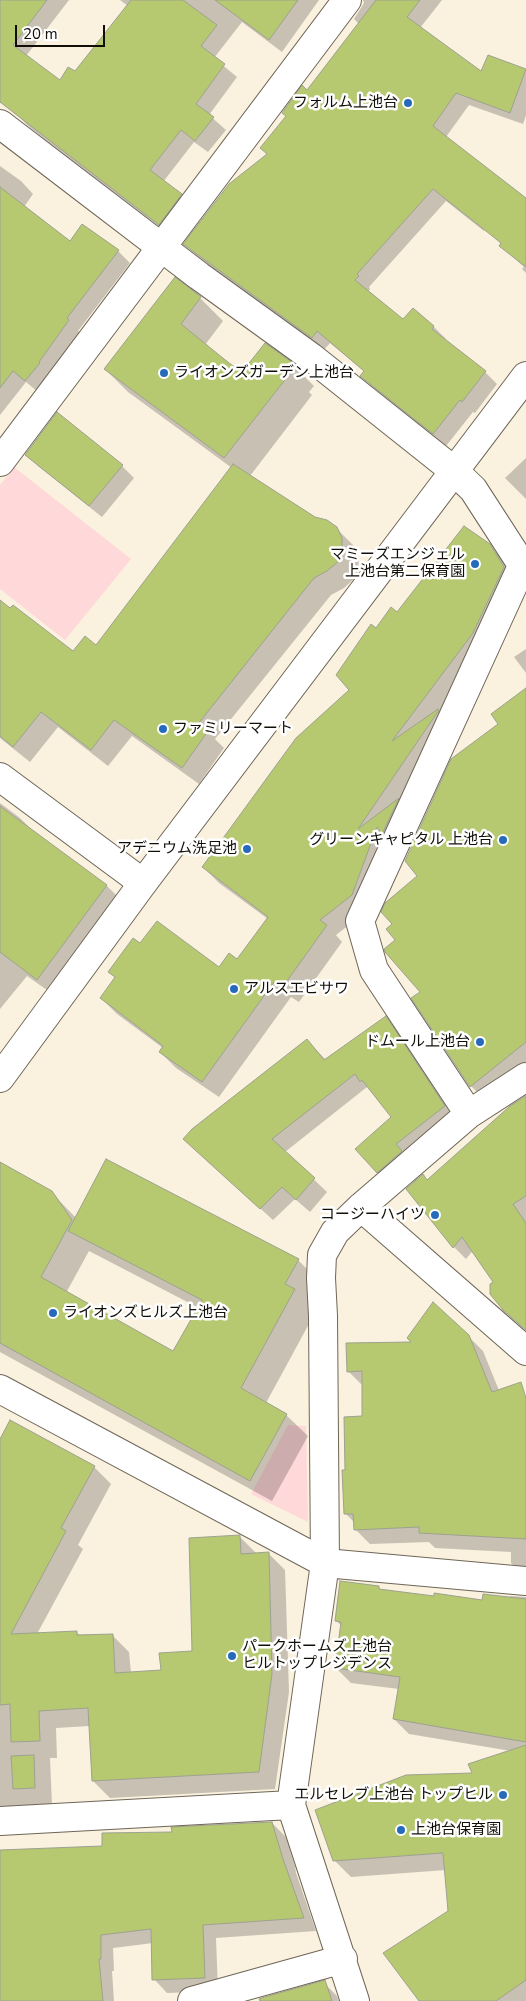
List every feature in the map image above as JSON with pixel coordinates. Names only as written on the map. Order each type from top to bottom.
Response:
[{"type":"street","points":[[0,462],[347,0]]},
{"type":"street","points":[[0,124],[311,357],[454,470],[473,489],[524,568],[360,920],[374,970],[469,1114]]},
{"type":"street","points":[[0,1078],[143,883],[526,376]]},
{"type":"street","points":[[0,777],[143,883]]},
{"type":"street","points":[[355,2001],[343,1959],[291,1805],[325,1563],[323,1316],[320,1278],[322,1256],[335,1232],[362,1207],[469,1114],[526,1077]]},
{"type":"street","points":[[362,1207],[526,1351]]},
{"type":"street","points":[[0,1389],[325,1563],[526,1582]]},
{"type":"street","points":[[0,1821],[291,1805]]},
{"type":"street","points":[[192,2001],[343,1959]]},
{"type":"shaded area","points":[[14,467],[131,559],[65,640],[0,589],[0,485]]},
{"type":"shaded area","points":[[288,1425],[306,1426],[308,1522],[251,1494]]},
{"type":"building","points":[[0,0],[47,0],[13,45],[60,80],[68,67],[75,71],[131,0],[183,0],[217,25],[201,46],[225,64],[196,104],[214,117],[195,141],[181,130],[150,170],[182,194],[159,225],[0,102]]},
{"type":"building","points":[[215,0],[298,0],[269,40]]},
{"type":"building","points":[[376,0],[420,0],[407,17],[481,71],[488,55],[526,69],[510,113],[456,93],[433,126],[526,198],[526,267],[499,246],[501,243],[433,189],[357,274],[359,276],[355,280],[403,319],[413,308],[434,326],[432,329],[486,371],[462,402],[460,400],[433,434],[360,376],[364,371],[317,331],[312,338],[183,244],[229,184],[267,154],[260,148],[286,116],[282,113],[302,85],[307,90]]},
{"type":"building","points":[[0,187],[70,241],[82,224],[119,250],[67,318],[69,320],[40,363],[25,381],[13,371],[0,388]]},
{"type":"building","name":"ライオンズガーデン上池台","points":[[175,277],[201,297],[181,324],[229,363],[242,372],[265,343],[292,362],[287,369],[291,372],[224,458],[104,369]]},
{"type":"building","points":[[57,412],[123,465],[89,506],[25,455]]},
{"type":"building","points":[[233,464],[315,517],[327,520],[337,527],[342,538],[342,550],[340,560],[327,571],[314,578],[198,724],[208,731],[182,768],[114,720],[91,750],[41,712],[13,747],[0,736],[0,600],[10,608],[13,605],[73,651],[85,636],[96,645]]},
{"type":"building","points":[[464,526],[490,544],[504,567],[473,633],[392,741],[439,710],[358,829],[399,798],[382,834],[377,827],[352,895],[320,920],[327,925],[282,988],[274,982],[202,1082],[159,1052],[163,1046],[100,998],[115,977],[108,972],[133,938],[140,943],[157,921],[219,967],[229,953],[237,959],[268,917],[202,867],[296,738],[349,690],[336,675],[371,624],[376,628],[391,607],[397,612]]},
{"type":"building","points":[[526,688],[526,1042],[470,1087],[411,998],[420,992],[385,952],[384,949],[395,940],[386,929],[392,924],[381,912],[385,903],[417,876],[405,861],[451,759],[498,724],[491,714]]},
{"type":"building","points":[[0,806],[107,885],[37,980],[0,952]]},
{"type":"building","points":[[386,1016],[445,1106],[396,1144],[402,1151],[377,1173],[355,1149],[391,1117],[362,1080],[360,1082],[355,1074],[272,1139],[315,1178],[296,1200],[282,1187],[260,1209],[183,1139],[192,1129],[307,1039],[324,1060]]},
{"type":"building","points":[[526,1096],[526,1196],[513,1204],[526,1223],[526,1330],[503,1310],[490,1294],[490,1284],[493,1282],[462,1237],[453,1248],[406,1189],[423,1174],[427,1180],[510,1106]]},
{"type":"building","name":"ライオンズヒルズ上池台","points":[[106,1159],[299,1259],[285,1284],[295,1289],[241,1388],[287,1414],[250,1481],[0,1343],[0,1162],[52,1191],[72,1220],[41,1277],[173,1351],[202,1300],[68,1231]]},
{"type":"building","points":[[433,1302],[469,1335],[492,1392],[521,1382],[526,1398],[526,1539],[419,1533],[419,1527],[354,1530],[353,1514],[344,1514],[342,1470],[345,1470],[344,1417],[362,1416],[362,1371],[347,1372],[346,1343],[411,1342],[407,1338]]},
{"type":"building","points":[[10,1420],[95,1466],[61,1528],[66,1531],[11,1634],[77,1631],[77,1635],[113,1634],[115,1673],[161,1670],[159,1653],[192,1651],[189,1538],[240,1535],[241,1554],[269,1552],[272,1674],[259,1772],[92,1781],[88,1708],[39,1711],[40,1741],[11,1742],[10,1704],[0,1705],[0,1439]]},
{"type":"building","points":[[340,1581],[379,1586],[379,1589],[434,1596],[434,1593],[482,1600],[483,1594],[526,1599],[526,1742],[393,1719],[400,1677],[335,1668],[341,1622],[335,1621]]},
{"type":"building","points":[[526,1745],[526,1980],[496,2001],[419,2001],[383,1953],[448,1911],[443,1853],[333,1861],[315,1810],[406,1775],[472,1773],[468,1764]]},
{"type":"building","points":[[34,1755],[35,1788],[13,1789],[11,1756]]},
{"type":"building","points":[[272,1822],[304,1918],[203,1925],[205,1978],[152,1980],[151,1929],[101,1935],[101,1959],[99,1959],[103,2001],[0,2001],[0,1850],[102,1846],[102,1833],[172,1832],[171,1827]]},
{"type":"building","points":[[325,1980],[332,2001],[260,2001],[259,1999],[265,1997]]},
{"type":"place","name":"フォルム上池台","points":[[408,103]]},
{"type":"place","name":"ライオンズガーデン上池台","points":[[164,373]]},
{"type":"place","name":"マミーズエンジェル 上池台第二保育園","points":[[475,564]]},
{"type":"place","name":"ファミリーマート","points":[[163,729]]},
{"type":"place","name":"グリーンキャピタル 上池台","points":[[503,840]]},
{"type":"place","name":"アデニウム洗足池","points":[[247,849]]},
{"type":"place","name":"アルスエビサワ","points":[[234,989]]},
{"type":"place","name":"ドムール上池台","points":[[480,1042]]},
{"type":"place","name":"コージーハイツ","points":[[435,1215]]},
{"type":"place","name":"ライオンズヒルズ上池台","points":[[53,1313]]},
{"type":"place","name":"パークホームズ上池台 ヒルトップレジデンス","points":[[232,1656]]},
{"type":"place","name":"エルセレブ上池台 トップヒル","points":[[503,1795]]},
{"type":"place","name":"上池台保育園","points":[[401,1830]]}]
